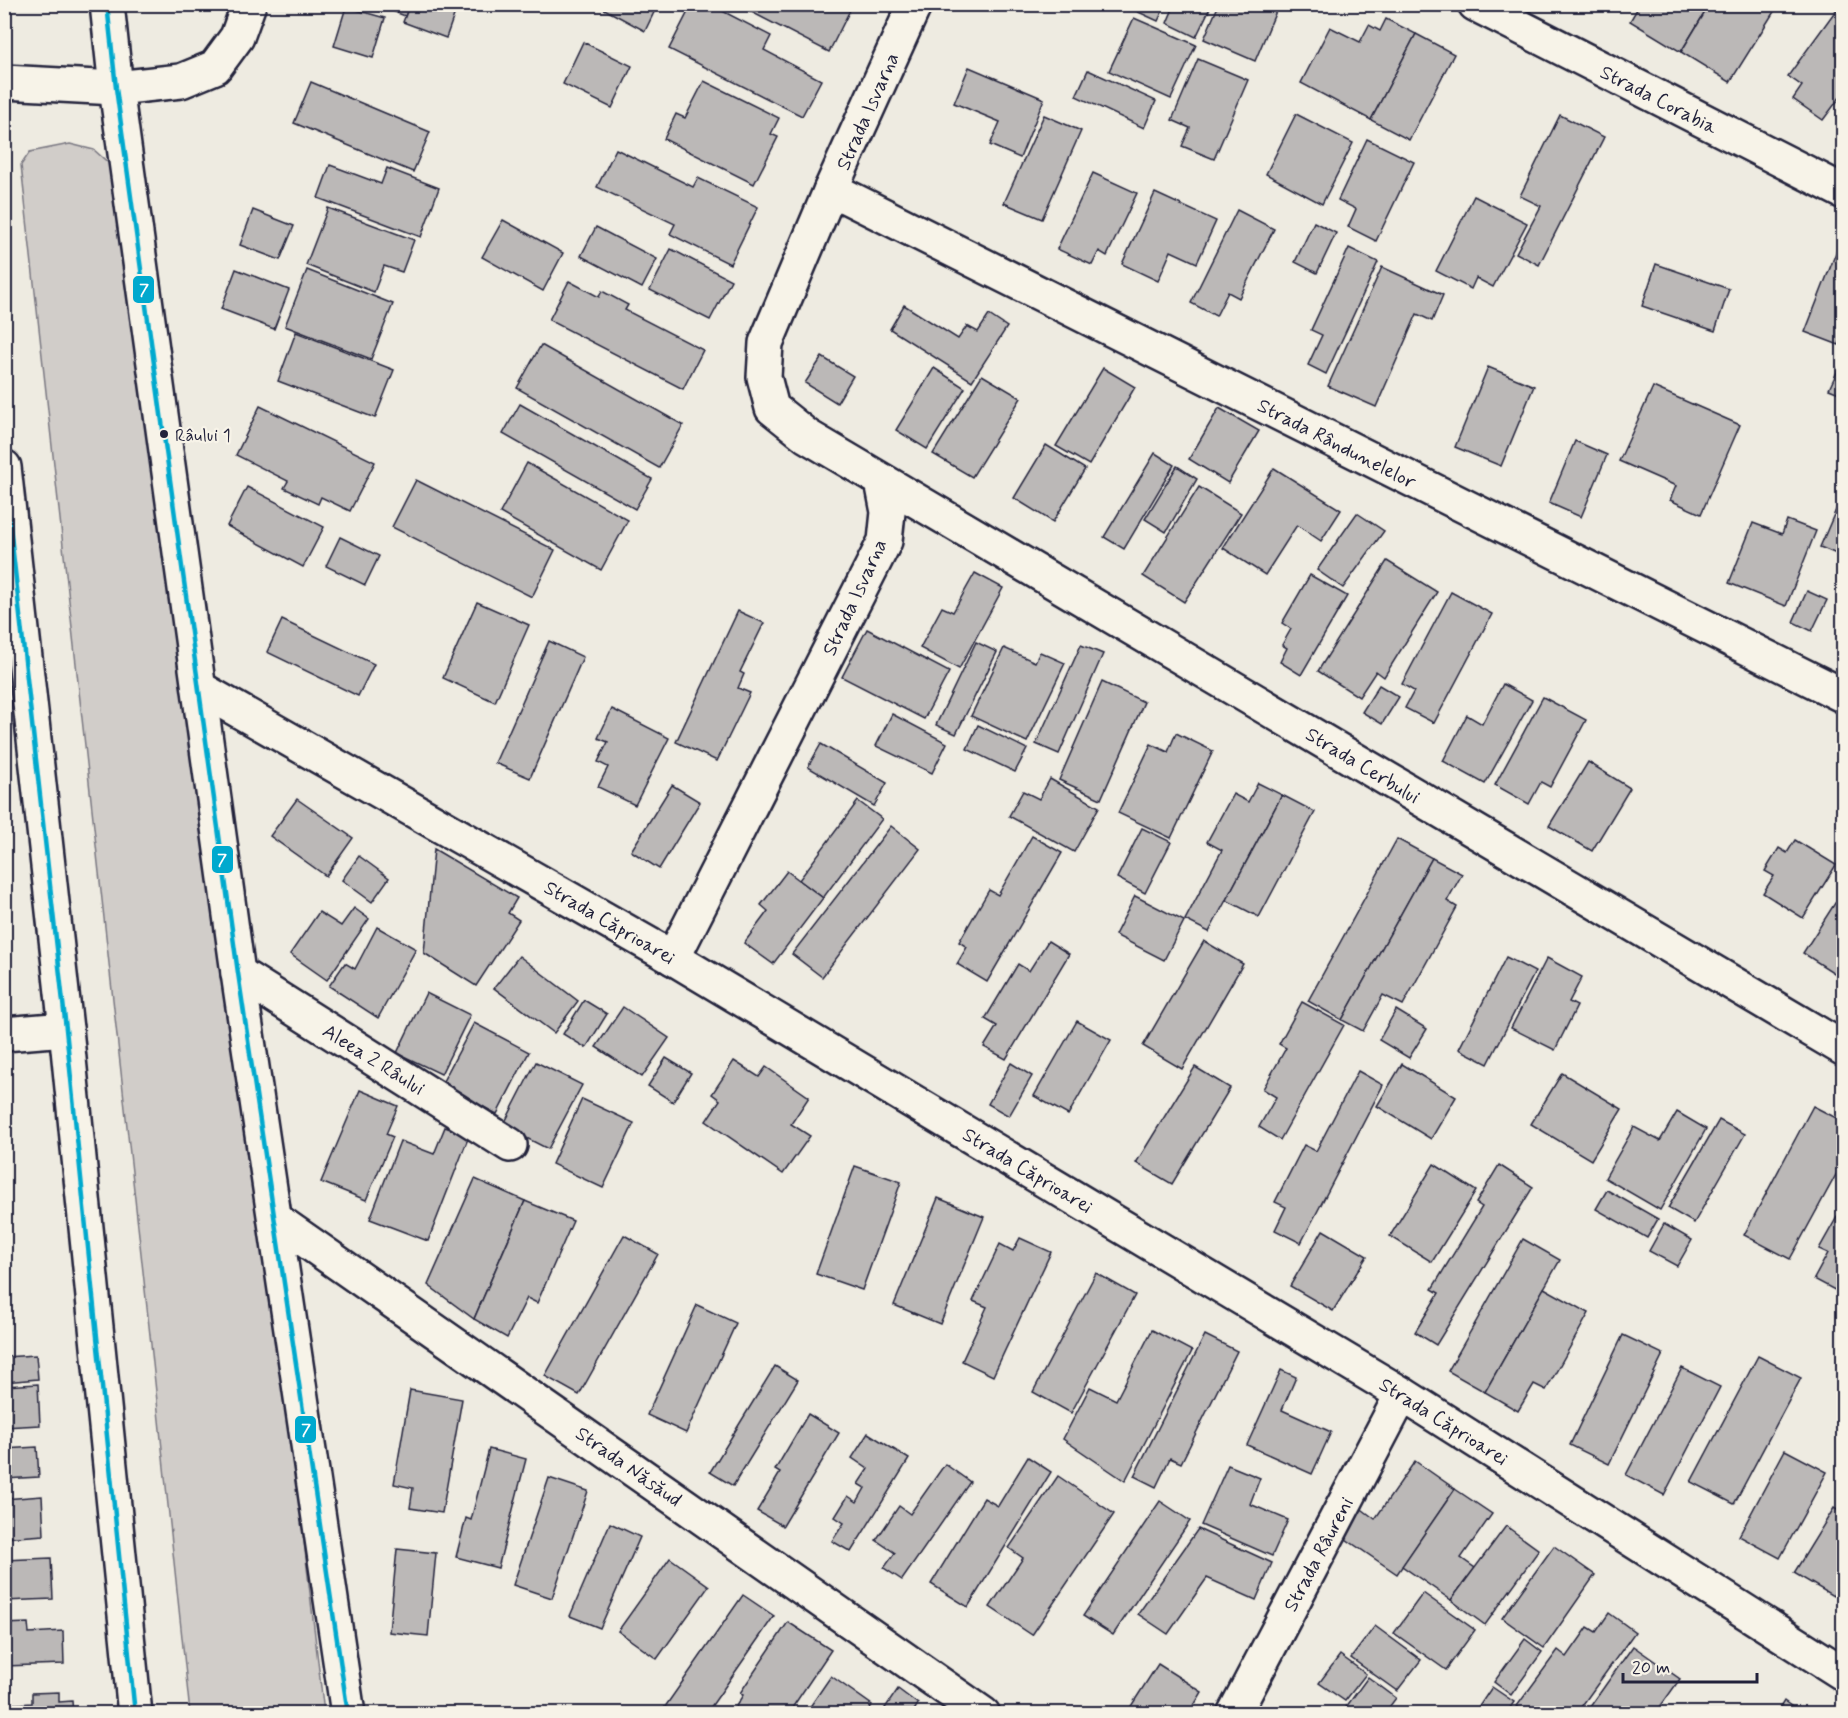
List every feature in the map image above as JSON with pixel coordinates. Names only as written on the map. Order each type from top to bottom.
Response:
[{"type":"street","points":[[107,4],[116,88],[238,973],[348,1713]]},
{"type":"street","points":[[4,82],[116,88],[182,81],[215,67],[237,37],[249,4]]},
{"type":"street","name":"Strada Isvarna","points":[[673,958],[885,541],[888,512],[882,481],[807,436],[772,408],[764,377],[766,343],[831,189],[915,4]]},
{"type":"street","name":"Strada Corabia","points":[[1475,4],[1844,192]]},
{"type":"street","name":"Strada Rândunelelor","points":[[831,189],[1844,696]]},
{"type":"street","points":[[4,467],[66,1029],[135,1713]]},
{"type":"street","name":"Strada Cerbului","points":[[882,481],[1844,1049]]},
{"type":"street","name":"Strada Căprioarei","points":[[199,688],[673,958],[1402,1394],[1844,1674]]},
{"type":"street","name":"Aleea 2 Râului","points":[[238,973],[510,1145]]},
{"type":"street","points":[[4,1034],[66,1029]]},
{"type":"street","name":"Strada Năsăud","points":[[275,1219],[983,1713]]},
{"type":"street","name":"Strada Râureni","points":[[1234,1713],[1402,1394]]},
{"type":"shaded area","points":[[70,144],[94,150],[113,167],[280,1336],[324,1713],[190,1713],[21,165],[30,152]]},
{"type":"building","points":[[375,4],[410,4],[405,16]]},
{"type":"building","points":[[410,4],[458,4],[446,38],[403,22]]},
{"type":"building","points":[[595,4],[658,4],[645,31]]},
{"type":"building","points":[[692,4],[709,4],[771,36],[764,50],[821,80],[802,116],[669,49]]},
{"type":"building","points":[[736,4],[840,4],[850,10],[829,52]]},
{"type":"building","points":[[1121,4],[1166,4],[1158,21]]},
{"type":"building","points":[[1175,4],[1212,4],[1196,37],[1167,23]]},
{"type":"building","points":[[1219,4],[1279,4],[1255,61],[1204,39]]},
{"type":"building","points":[[1640,4],[1710,4],[1681,52],[1630,21]]},
{"type":"building","points":[[1710,4],[1740,4],[1742,6],[1743,4],[1765,4],[1775,10],[1730,82],[1681,52]]},
{"type":"building","points":[[346,7],[385,18],[373,58],[334,46]]},
{"type":"building","points":[[1836,10],[1844,15],[1844,92],[1823,120],[1793,99],[1802,86],[1788,76]]},
{"type":"building","points":[[1134,18],[1196,45],[1171,99],[1109,71]]},
{"type":"building","points":[[1386,19],[1416,34],[1371,120],[1301,83],[1330,27],[1360,42],[1369,25],[1380,31]]},
{"type":"building","points":[[1416,34],[1454,54],[1409,140],[1371,120]]},
{"type":"building","points":[[583,42],[632,66],[612,108],[563,84]]},
{"type":"building","points":[[1198,59],[1248,80],[1214,159],[1182,146],[1190,128],[1172,120]]},
{"type":"building","points":[[969,67],[1044,99],[1020,158],[990,145],[1000,122],[954,103]]},
{"type":"building","points":[[1088,70],[1156,101],[1144,128],[1076,96]]},
{"type":"building","points":[[704,81],[779,118],[771,134],[778,137],[754,184],[664,139],[676,114],[685,118]]},
{"type":"building","points":[[311,82],[430,132],[413,172],[294,123]]},
{"type":"building","points":[[1296,114],[1353,143],[1322,204],[1266,174]]},
{"type":"building","points":[[1044,115],[1081,131],[1042,219],[1004,203]]},
{"type":"building","points":[[1560,115],[1604,137],[1539,265],[1516,253],[1541,206],[1520,196]]},
{"type":"building","points":[[1367,139],[1414,162],[1376,241],[1348,227],[1356,209],[1338,200]]},
{"type":"building","points":[[616,149],[693,187],[698,178],[758,207],[730,264],[670,234],[675,224],[597,187]]},
{"type":"building","points":[[330,165],[381,184],[387,168],[439,188],[421,237],[318,198]]},
{"type":"building","points":[[1093,173],[1137,193],[1107,256],[1099,251],[1092,265],[1057,249]]},
{"type":"building","points":[[1155,193],[1216,221],[1197,263],[1171,251],[1158,281],[1122,264]]},
{"type":"building","points":[[1474,196],[1527,223],[1493,287],[1476,278],[1471,289],[1436,271]]},
{"type":"building","points":[[328,208],[414,240],[402,272],[384,266],[374,292],[306,265]]},
{"type":"building","points":[[253,210],[294,226],[280,260],[240,245]]},
{"type":"building","points":[[1237,210],[1274,229],[1239,298],[1228,292],[1216,316],[1191,303]]},
{"type":"building","points":[[503,220],[563,253],[543,291],[482,257]]},
{"type":"building","points":[[1314,222],[1336,233],[1317,273],[1295,262]]},
{"type":"building","points":[[596,227],[657,259],[642,288],[581,256]]},
{"type":"building","points":[[1349,248],[1378,262],[1326,374],[1308,365],[1322,335],[1311,330]]},
{"type":"building","points":[[671,249],[731,280],[710,320],[650,290]]},
{"type":"building","points":[[1837,250],[1844,252],[1844,332],[1839,345],[1805,332]]},
{"type":"building","points":[[1656,264],[1729,289],[1715,331],[1642,306]]},
{"type":"building","points":[[1382,267],[1443,295],[1432,321],[1417,314],[1376,407],[1328,386]]},
{"type":"building","points":[[236,269],[289,290],[274,329],[221,309]]},
{"type":"building","points":[[307,270],[393,304],[371,359],[285,326]]},
{"type":"building","points":[[569,281],[599,297],[602,291],[628,305],[625,310],[703,350],[683,389],[549,320]]},
{"type":"building","points":[[904,305],[958,339],[967,326],[978,332],[989,315],[1007,327],[972,381],[890,329]]},
{"type":"building","points":[[296,332],[394,370],[375,418],[278,381]]},
{"type":"building","points":[[541,345],[683,425],[659,468],[517,388]]},
{"type":"building","points":[[822,357],[853,376],[837,403],[805,383]]},
{"type":"building","points":[[1844,357],[1844,395],[1829,389]]},
{"type":"building","points":[[1488,367],[1534,386],[1501,466],[1455,447]]},
{"type":"building","points":[[934,368],[965,388],[927,449],[896,430]]},
{"type":"building","points":[[1103,368],[1135,387],[1089,465],[1056,446]]},
{"type":"building","points":[[982,375],[1021,398],[972,477],[933,454]]},
{"type":"building","points":[[1653,387],[1740,425],[1701,514],[1670,500],[1676,486],[1619,461]]},
{"type":"building","points":[[520,404],[652,479],[635,509],[503,434]]},
{"type":"building","points":[[260,406],[375,462],[350,511],[321,497],[318,504],[284,488],[288,481],[236,455]]},
{"type":"building","points":[[1219,408],[1259,431],[1228,483],[1189,459]]},
{"type":"building","points":[[1575,441],[1607,455],[1581,517],[1549,503]]},
{"type":"building","points":[[1046,445],[1085,469],[1053,522],[1014,498]]},
{"type":"building","points":[[1155,453],[1174,465],[1124,549],[1104,537]]},
{"type":"building","points":[[527,463],[628,520],[601,570],[500,513]]},
{"type":"building","points":[[1177,466],[1197,479],[1166,532],[1145,519]]},
{"type":"building","points":[[1274,468],[1341,510],[1321,541],[1297,525],[1265,575],[1223,548]]},
{"type":"building","points":[[416,480],[555,550],[532,597],[392,527]]},
{"type":"building","points":[[247,487],[324,527],[303,567],[227,526]]},
{"type":"building","points":[[1199,487],[1241,513],[1184,602],[1143,576]]},
{"type":"building","points":[[1844,491],[1844,557],[1820,547]]},
{"type":"building","points":[[1357,513],[1384,531],[1343,588],[1317,570]]},
{"type":"building","points":[[1787,520],[1816,531],[1786,606],[1729,583],[1753,523],[1782,534]]},
{"type":"building","points":[[340,537],[379,556],[365,585],[326,566]]},
{"type":"building","points":[[1387,561],[1437,592],[1384,677],[1376,671],[1359,697],[1318,671]]},
{"type":"building","points":[[975,573],[1003,588],[959,669],[920,648],[942,607],[953,612]]},
{"type":"building","points":[[1310,575],[1347,596],[1301,675],[1280,662],[1287,648],[1282,645],[1291,629],[1282,623]]},
{"type":"building","points":[[1807,591],[1827,600],[1812,631],[1793,622]]},
{"type":"building","points":[[1451,592],[1492,614],[1434,723],[1405,708],[1414,691],[1402,684]]},
{"type":"building","points":[[477,602],[529,625],[495,702],[443,678]]},
{"type":"building","points":[[738,611],[764,623],[740,672],[744,674],[738,688],[750,693],[717,761],[676,742]]},
{"type":"building","points":[[282,620],[374,664],[358,696],[267,652]]},
{"type":"building","points":[[867,629],[949,672],[924,719],[842,677]]},
{"type":"building","points":[[549,641],[583,657],[530,778],[495,763]]},
{"type":"building","points":[[976,642],[997,652],[956,734],[936,725]]},
{"type":"building","points":[[1081,645],[1103,654],[1059,754],[1036,744]]},
{"type":"building","points":[[1004,648],[1035,662],[1040,652],[1065,663],[1027,742],[971,716]]},
{"type":"building","points":[[1102,682],[1144,702],[1101,799],[1059,780]]},
{"type":"building","points":[[1503,684],[1532,700],[1485,784],[1443,761],[1467,715],[1482,724]]},
{"type":"building","points":[[1379,685],[1399,697],[1382,724],[1362,712]]},
{"type":"building","points":[[1543,697],[1586,720],[1550,787],[1541,782],[1529,804],[1495,785]]},
{"type":"building","points":[[612,709],[669,738],[635,805],[598,787],[608,767],[598,762],[608,742],[598,738]]},
{"type":"building","points":[[892,714],[947,743],[932,773],[876,746]]},
{"type":"building","points":[[978,725],[1027,749],[1015,772],[967,749]]},
{"type":"building","points":[[1176,733],[1213,751],[1171,838],[1118,813],[1151,744],[1168,752]]},
{"type":"building","points":[[821,744],[887,783],[874,806],[808,767]]},
{"type":"building","points":[[1588,762],[1630,788],[1592,851],[1549,826]]},
{"type":"building","points":[[1050,779],[1099,807],[1074,852],[1009,816],[1023,791],[1039,799]]},
{"type":"building","points":[[1258,783],[1282,795],[1209,932],[1185,920],[1222,850],[1207,842],[1233,794],[1248,802]]},
{"type":"building","points":[[672,785],[700,802],[659,869],[631,851]]},
{"type":"building","points":[[1282,795],[1315,812],[1259,917],[1226,900]]},
{"type":"building","points":[[297,799],[353,838],[326,876],[270,836]]},
{"type":"building","points":[[858,801],[882,819],[823,898],[799,880]]},
{"type":"building","points":[[891,826],[920,849],[822,977],[792,954]]},
{"type":"building","points":[[1142,828],[1171,842],[1145,893],[1117,878]]},
{"type":"building","points":[[1032,836],[1062,853],[987,982],[957,964],[967,947],[959,942],[989,890],[998,895]]},
{"type":"building","points":[[1397,839],[1432,858],[1342,1020],[1308,1001]]},
{"type":"building","points":[[1795,840],[1836,865],[1803,918],[1763,893],[1774,876],[1765,871],[1779,848],[1787,853]]},
{"type":"building","points":[[434,849],[517,898],[508,913],[519,920],[476,986],[424,953]]},
{"type":"building","points":[[359,856],[389,878],[372,902],[342,880]]},
{"type":"building","points":[[1432,858],[1462,874],[1447,901],[1457,907],[1403,1005],[1383,995],[1363,1031],[1342,1020]]},
{"type":"building","points":[[787,871],[823,898],[773,964],[744,943],[768,911],[761,905]]},
{"type":"building","points":[[1844,889],[1844,975],[1842,978],[1803,953]]},
{"type":"building","points":[[1135,896],[1184,921],[1164,960],[1115,935]]},
{"type":"building","points":[[354,908],[369,919],[327,980],[290,954],[319,912],[341,926]]},
{"type":"building","points":[[377,927],[416,949],[378,1018],[329,986],[345,963],[355,969]]},
{"type":"building","points":[[1048,941],[1069,954],[1006,1059],[984,1047],[997,1026],[985,1019],[1018,964],[1029,971]]},
{"type":"building","points":[[1204,941],[1243,964],[1182,1069],[1143,1046]]},
{"type":"building","points":[[519,956],[578,1001],[554,1033],[494,988]]},
{"type":"building","points":[[1506,957],[1535,972],[1488,1064],[1459,1049]]},
{"type":"building","points":[[1547,958],[1582,977],[1569,1002],[1577,1006],[1555,1050],[1511,1028]]},
{"type":"building","points":[[426,993],[470,1015],[441,1074],[397,1053]]},
{"type":"building","points":[[584,1000],[607,1014],[586,1048],[563,1034]]},
{"type":"building","points":[[1302,1002],[1344,1025],[1280,1140],[1259,1127],[1276,1097],[1263,1089],[1286,1048],[1279,1044]]},
{"type":"building","points":[[623,1007],[669,1038],[642,1077],[596,1047]]},
{"type":"building","points":[[1396,1010],[1427,1029],[1409,1058],[1379,1040]]},
{"type":"building","points":[[1077,1021],[1111,1040],[1068,1115],[1034,1096]]},
{"type":"building","points":[[474,1023],[529,1052],[497,1114],[441,1085]]},
{"type":"building","points":[[666,1058],[691,1073],[673,1102],[648,1086]]},
{"type":"building","points":[[734,1061],[759,1077],[766,1067],[809,1097],[791,1124],[810,1136],[783,1174],[706,1121],[720,1100],[712,1094]]},
{"type":"building","points":[[536,1062],[582,1085],[548,1149],[503,1126]]},
{"type":"building","points":[[1011,1063],[1032,1076],[1009,1116],[988,1104]]},
{"type":"building","points":[[1402,1064],[1456,1097],[1431,1139],[1377,1106]]},
{"type":"building","points":[[1195,1067],[1230,1088],[1172,1184],[1136,1163]]},
{"type":"building","points":[[1358,1071],[1383,1085],[1301,1243],[1275,1230],[1286,1207],[1275,1202],[1304,1145],[1316,1151]]},
{"type":"building","points":[[1562,1073],[1622,1109],[1591,1160],[1531,1124]]},
{"type":"building","points":[[360,1090],[398,1106],[386,1134],[393,1137],[366,1200],[321,1182]]},
{"type":"building","points":[[582,1099],[634,1123],[603,1188],[552,1164]]},
{"type":"building","points":[[1813,1106],[1844,1122],[1844,1160],[1790,1259],[1744,1235]]},
{"type":"building","points":[[1677,1112],[1706,1129],[1660,1210],[1605,1178],[1634,1127],[1660,1141]]},
{"type":"building","points":[[1719,1120],[1745,1134],[1694,1223],[1668,1208]]},
{"type":"building","points":[[445,1127],[469,1136],[428,1241],[370,1219],[400,1141],[434,1154]]},
{"type":"building","points":[[1434,1164],[1476,1191],[1432,1262],[1390,1236]]},
{"type":"building","points":[[1499,1165],[1533,1187],[1436,1345],[1415,1332],[1439,1293],[1432,1289],[1482,1207],[1476,1203]]},
{"type":"building","points":[[855,1166],[901,1182],[862,1290],[816,1274]]},
{"type":"building","points":[[475,1179],[525,1201],[474,1319],[428,1285]]},
{"type":"building","points":[[1607,1190],[1658,1219],[1647,1238],[1596,1209]]},
{"type":"building","points":[[938,1198],[984,1217],[940,1324],[894,1305]]},
{"type":"building","points":[[525,1201],[573,1221],[537,1303],[527,1298],[507,1338],[474,1319]]},
{"type":"building","points":[[1837,1217],[1844,1220],[1844,1295],[1814,1279],[1828,1253],[1819,1249]]},
{"type":"building","points":[[1664,1224],[1692,1240],[1677,1266],[1649,1251]]},
{"type":"building","points":[[1323,1230],[1367,1256],[1333,1311],[1290,1286]]},
{"type":"building","points":[[624,1235],[658,1254],[579,1395],[545,1376]]},
{"type":"building","points":[[1020,1238],[1051,1252],[993,1376],[962,1361],[987,1307],[973,1301],[1000,1244],[1013,1251]]},
{"type":"building","points":[[1523,1239],[1560,1260],[1485,1392],[1448,1371]]},
{"type":"building","points":[[1096,1273],[1135,1295],[1071,1413],[1033,1392]]},
{"type":"building","points":[[1544,1288],[1589,1313],[1546,1390],[1534,1384],[1518,1411],[1485,1392]]},
{"type":"building","points":[[697,1305],[736,1323],[686,1433],[647,1415]]},
{"type":"building","points":[[1152,1330],[1192,1351],[1125,1481],[1063,1439],[1090,1387],[1116,1400]]},
{"type":"building","points":[[1205,1335],[1237,1351],[1181,1463],[1170,1458],[1156,1487],[1134,1476]]},
{"type":"building","points":[[1623,1335],[1663,1354],[1609,1464],[1570,1445]]},
{"type":"building","points":[[36,1355],[38,1379],[4,1382],[4,1357]]},
{"type":"building","points":[[1758,1356],[1801,1378],[1734,1504],[1691,1482]]},
{"type":"building","points":[[775,1366],[798,1380],[733,1486],[710,1472]]},
{"type":"building","points":[[1682,1368],[1720,1387],[1664,1495],[1626,1475]]},
{"type":"building","points":[[1281,1370],[1296,1377],[1282,1410],[1331,1432],[1312,1474],[1247,1445]]},
{"type":"building","points":[[38,1384],[40,1425],[4,1427],[4,1386]]},
{"type":"building","points":[[410,1390],[462,1399],[442,1513],[410,1508],[413,1488],[394,1484]]},
{"type":"building","points":[[808,1414],[839,1433],[783,1526],[757,1511],[780,1473],[775,1470]]},
{"type":"building","points":[[868,1433],[909,1459],[851,1552],[832,1541],[844,1523],[835,1517],[848,1496],[857,1502],[865,1488],[858,1484],[868,1469],[852,1458]]},
{"type":"building","points":[[37,1447],[39,1477],[4,1479],[4,1449]]},
{"type":"building","points":[[489,1449],[526,1459],[498,1568],[456,1557],[466,1518],[471,1520]]},
{"type":"building","points":[[1785,1450],[1827,1472],[1780,1558],[1739,1536]]},
{"type":"building","points":[[1028,1457],[1051,1472],[968,1607],[931,1584],[984,1498],[998,1506]]},
{"type":"building","points":[[1415,1461],[1455,1489],[1397,1574],[1340,1535],[1359,1507],[1375,1519]]},
{"type":"building","points":[[945,1464],[970,1482],[902,1580],[884,1568],[895,1553],[876,1540],[899,1506],[910,1514]]},
{"type":"building","points":[[1228,1465],[1260,1478],[1250,1504],[1288,1520],[1272,1556],[1201,1525]]},
{"type":"building","points":[[1058,1476],[1114,1514],[1032,1635],[990,1607],[1023,1558],[1009,1548]]},
{"type":"building","points":[[549,1478],[588,1491],[552,1598],[513,1585]]},
{"type":"building","points":[[1455,1489],[1492,1514],[1461,1558],[1475,1568],[1451,1600],[1402,1566]]},
{"type":"building","points":[[42,1496],[44,1535],[4,1538],[4,1499]]},
{"type":"building","points":[[1160,1501],[1190,1521],[1113,1635],[1083,1616]]},
{"type":"building","points":[[1834,1508],[1844,1514],[1844,1579],[1833,1596],[1794,1573]]},
{"type":"building","points":[[610,1523],[640,1537],[600,1628],[570,1616]]},
{"type":"building","points":[[1506,1526],[1539,1550],[1485,1625],[1451,1600]]},
{"type":"building","points":[[1198,1529],[1272,1563],[1256,1600],[1207,1578],[1168,1634],[1138,1614]]},
{"type":"building","points":[[1554,1546],[1595,1575],[1544,1648],[1502,1618]]},
{"type":"building","points":[[397,1549],[436,1553],[428,1636],[389,1632]]},
{"type":"building","points":[[51,1558],[53,1599],[4,1601],[4,1560]]},
{"type":"building","points":[[670,1558],[709,1586],[657,1659],[618,1631]]},
{"type":"building","points":[[1423,1593],[1475,1630],[1446,1670],[1394,1633]]},
{"type":"building","points":[[743,1595],[774,1616],[706,1714],[660,1714]]},
{"type":"building","points":[[1609,1613],[1635,1632],[1576,1714],[1527,1714],[1517,1706],[1558,1650],[1567,1657],[1588,1627],[1596,1632]]},
{"type":"building","points":[[788,1622],[831,1650],[788,1714],[731,1714],[743,1695],[740,1693]]},
{"type":"building","points":[[28,1623],[29,1633],[63,1631],[64,1664],[4,1666],[4,1624]]},
{"type":"building","points":[[1375,1626],[1421,1660],[1397,1691],[1351,1658]]},
{"type":"building","points":[[1525,1639],[1542,1652],[1511,1695],[1494,1682]]},
{"type":"building","points":[[1633,1646],[1680,1679],[1655,1714],[1585,1714]]},
{"type":"building","points":[[1340,1655],[1366,1674],[1345,1701],[1319,1683]]},
{"type":"building","points":[[1158,1664],[1202,1692],[1189,1714],[1126,1714]]},
{"type":"building","points":[[831,1676],[872,1705],[866,1714],[805,1714]]},
{"type":"building","points":[[1368,1677],[1396,1698],[1384,1714],[1341,1714]]},
{"type":"building","points":[[1492,1687],[1514,1702],[1506,1714],[1474,1714]]},
{"type":"building","points":[[898,1689],[918,1704],[912,1714],[881,1714]]},
{"type":"building","points":[[59,1692],[59,1702],[72,1701],[73,1714],[19,1714],[19,1704],[32,1703],[32,1693]]},
{"type":"building","points":[[1784,1701],[1802,1714],[1776,1714]]},
{"type":"building","points":[[4,1704],[19,1704],[19,1714],[4,1714]]},
{"type":"transit line","name":"7","points":[[107,4],[116,88],[238,973],[348,1714]]},
{"type":"transit line","name":"7","points":[[4,472],[66,1029],[135,1714]]},
{"type":"place","name":"Râului 1","points":[[164,434]]}]
